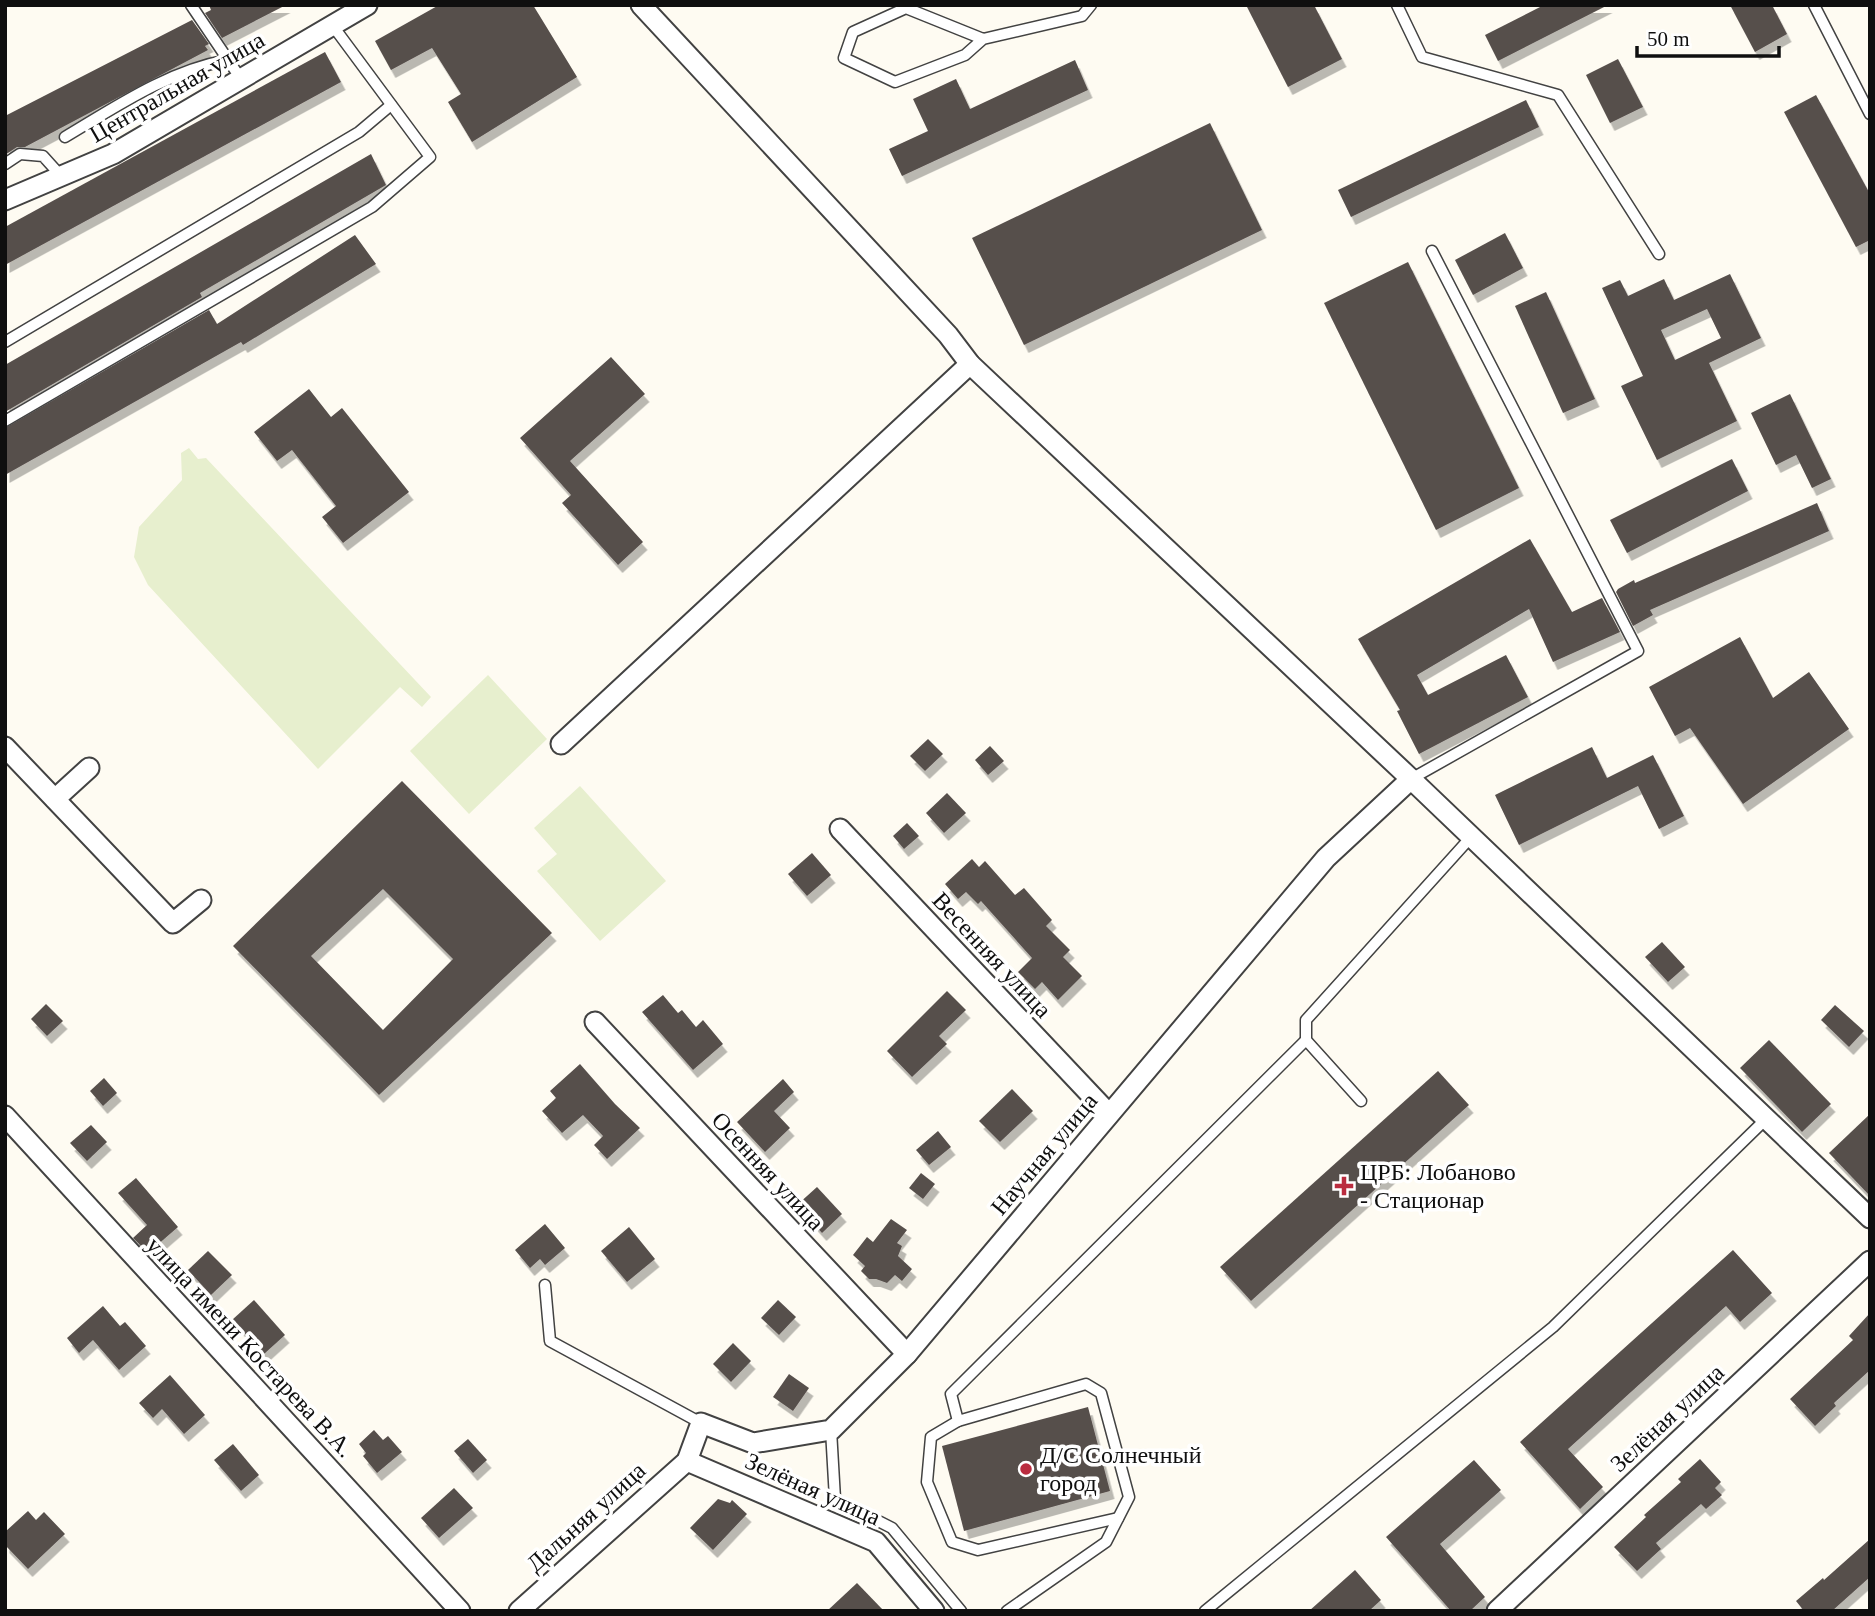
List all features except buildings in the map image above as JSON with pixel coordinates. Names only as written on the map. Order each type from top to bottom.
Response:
[{"type":"street","name":"Центральная улица","points":[[5,200],[113,154],[367,5]]},
{"type":"street","points":[[641,5],[948,335],[970,364],[1411,779],[1870,1218]]},
{"type":"street","points":[[561,744],[970,364]]},
{"type":"street","points":[[5,747],[173,923],[201,900]]},
{"type":"street","points":[[55,799],[89,768]]},
{"type":"street","name":"Научная улица","points":[[831,1430],[907,1354],[1325,858],[1411,779]]},
{"type":"street","name":"Весенняя улица","points":[[840,829],[1109,1114]]},
{"type":"street","name":"Осенняя улица","points":[[594,1022],[907,1354]]},
{"type":"street","name":"улица имени Костарева В.А.","points":[[5,1116],[460,1611]]},
{"type":"street","name":"Зелёная улица","points":[[1497,1611],[1870,1261]]},
{"type":"street","points":[[687,1461],[701,1423],[753,1443],[831,1430]]},
{"type":"street","name":"Зелёная улица","points":[[687,1461],[876,1542],[934,1611]]},
{"type":"street","name":"Дальняя улица","points":[[519,1611],[687,1461]]},
{"type":"lane","points":[[191,5],[241,79]]},
{"type":"lane","points":[[983,39],[906,8],[853,32],[844,58],[895,82],[965,55],[983,39],[1082,16],[1091,5]]},
{"type":"lane","points":[[1397,5],[1422,57],[1558,95],[1659,254]]},
{"type":"lane","points":[[1814,5],[1870,114]]},
{"type":"lane","points":[[5,421],[372,207],[430,157],[333,26]]},
{"type":"lane","points":[[65,137],[138,93],[200,65],[228,60]]},
{"type":"lane","points":[[5,342],[359,132],[391,105]]},
{"type":"lane","points":[[5,163],[20,155],[43,156],[61,176]]},
{"type":"lane","points":[[1411,779],[1638,651],[1432,251]]},
{"type":"lane","points":[[1361,1101],[1306,1040],[1306,1020],[1471,836]]},
{"type":"lane","points":[[958,1421],[951,1394],[1306,1040]]},
{"type":"lane","points":[[1205,1611],[1553,1327],[1766,1119]]},
{"type":"lane","points":[[545,1286],[550,1341],[701,1423]]},
{"type":"lane","points":[[1007,1611],[1106,1542],[1129,1497],[1101,1393],[1086,1384],[958,1421],[931,1437],[927,1482],[952,1542],[978,1550],[1118,1518]]},
{"type":"lane","points":[[831,1430],[835,1499],[892,1528],[961,1611]]},
{"type":"green space","points":[[189,448],[198,459],[206,458],[431,697],[422,707],[400,687],[318,769],[148,585],[134,557],[139,527],[182,480],[181,453]]},
{"type":"green space","points":[[488,675],[547,739],[469,814],[410,751]]},
{"type":"green space","points":[[580,786],[666,881],[600,941],[537,871],[557,854],[534,828]]},
{"type":"place","name":"ЦРБ: Лобаново - Стационар","points":[[1344,1186]]},
{"type":"place","name":"Д/С Солнечный город","points":[[1026,1469]]}]
